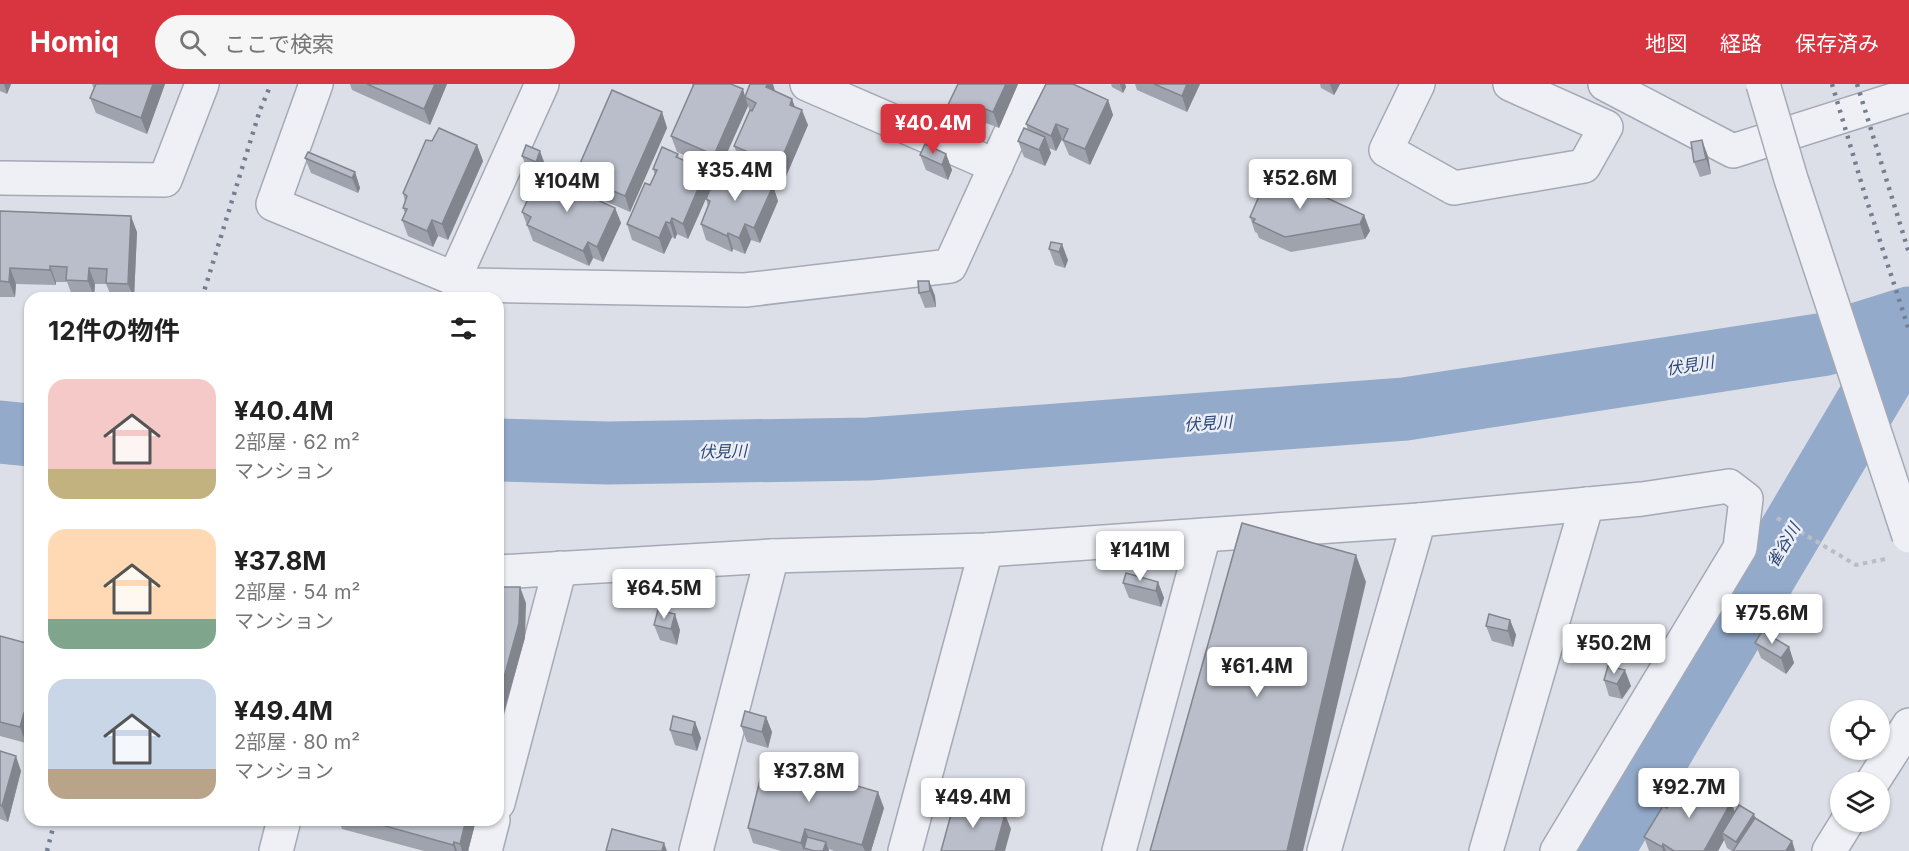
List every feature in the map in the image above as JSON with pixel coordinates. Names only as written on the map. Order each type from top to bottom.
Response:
[{"type":"street","points":[[0,178],[165,180],[202,84]]},
{"type":"street","points":[[316,84],[273,204],[470,285],[746,290],[950,266],[1033,84]]},
{"type":"street","points":[[454,279],[542,84]]},
{"type":"street","points":[[807,84],[996,166]]},
{"type":"street","points":[[1418,84],[1386,150],[1454,188],[1584,166],[1606,127],[1510,84]]},
{"type":"street","points":[[1605,84],[1733,151],[1909,95]]},
{"type":"street","points":[[1763,84],[1898,547]]},
{"type":"street","points":[[504,572],[772,556],[986,550],[1419,520],[1642,499],[1729,486],[1746,500],[1740,548],[1557,851]]},
{"type":"street","points":[[1486,851],[1587,504]]},
{"type":"street","points":[[1324,851],[1419,520]]},
{"type":"street","points":[[1119,851],[1204,535]]},
{"type":"street","points":[[905,851],[986,550]]},
{"type":"street","points":[[696,851],[772,556]]},
{"type":"street","points":[[504,780],[560,568]]},
{"type":"street","points":[[1879,772],[1909,725]]},
{"type":"street","points":[[276,851],[282,826]]},
{"type":"street","points":[[485,851],[491,826]]},
{"type":"street","points":[[1829,851],[1841,832]]},
{"type":"path","points":[[1772,515],[1856,565],[1898,547]]},
{"type":"building","points":[[96,84],[153,84],[141,118],[90,98]]},
{"type":"building","points":[[367,84],[435,84],[424,109]]},
{"type":"building","points":[[694,84],[731,84],[743,89],[714,155],[671,136]]},
{"type":"building","points":[[750,84],[768,84],[766,87],[792,99],[790,105],[802,110],[779,165],[734,146],[750,110],[752,111],[756,103],[745,97]]},
{"type":"building","points":[[958,84],[1006,84],[993,112],[980,107],[976,118],[947,107]]},
{"type":"building","points":[[1046,84],[1073,84],[1108,100],[1085,149],[1063,140],[1068,129],[1056,124],[1051,136],[1026,124]]},
{"type":"building","points":[[1154,84],[1187,84],[1182,96]]},
{"type":"building","points":[[612,90],[662,112],[625,196],[575,175]]},
{"type":"building","points":[[439,128],[477,145],[442,224],[432,220],[427,231],[402,220],[407,209],[403,208],[407,196],[403,193],[426,140],[432,141]]},
{"type":"building","points":[[1024,128],[1045,137],[1039,150],[1018,141]]},
{"type":"building","points":[[1702,140],[1706,159],[1694,162],[1691,142]]},
{"type":"building","points":[[925,144],[946,154],[942,165],[920,155]]},
{"type":"building","points":[[526,145],[540,151],[536,162],[522,156]]},
{"type":"building","points":[[662,147],[678,154],[676,157],[706,170],[683,224],[672,218],[670,223],[666,222],[659,238],[627,224],[645,183],[650,185],[657,170],[653,169]]},
{"type":"building","points":[[308,152],[355,172],[352,178],[305,158]]},
{"type":"building","points":[[720,167],[736,172],[737,170],[773,186],[754,228],[745,224],[739,238],[728,233],[727,236],[701,224],[710,201],[706,199]]},
{"type":"building","points":[[540,173],[615,208],[597,247],[588,242],[583,251],[527,225],[531,217],[522,212]]},
{"type":"building","points":[[1273,173],[1364,215],[1360,224],[1285,237],[1253,222],[1255,219],[1250,217]]},
{"type":"building","points":[[0,211],[131,216],[128,284],[106,283],[107,269],[89,268],[88,281],[66,280],[67,267],[50,266],[50,270],[10,268],[9,282],[0,281]]},
{"type":"building","points":[[1051,242],[1062,244],[1059,252],[1049,249]]},
{"type":"building","points":[[918,281],[929,281],[930,291],[919,293]]},
{"type":"building","points":[[1242,523],[1356,555],[1287,851],[1150,851]]},
{"type":"building","points":[[1126,573],[1158,582],[1156,591],[1123,583]]},
{"type":"building","points":[[504,587],[520,587],[519,623],[504,677]]},
{"type":"building","points":[[658,610],[675,614],[671,629],[654,625]]},
{"type":"building","points":[[1489,614],[1510,620],[1508,631],[1486,626]]},
{"type":"building","points":[[1762,631],[1789,647],[1781,658],[1755,643]]},
{"type":"building","points":[[0,636],[24,642],[24,713],[20,727],[0,722]]},
{"type":"building","points":[[1608,666],[1625,670],[1617,684],[1604,680]]},
{"type":"building","points":[[745,711],[766,717],[762,732],[741,726]]},
{"type":"building","points":[[673,716],[695,722],[692,735],[670,730]]},
{"type":"building","points":[[0,751],[16,756],[2,806],[0,805]]},
{"type":"building","points":[[766,756],[794,764],[797,757],[824,765],[820,775],[878,792],[862,845],[805,829],[801,843],[748,828]]},
{"type":"building","points":[[1687,776],[1731,802],[1704,851],[1674,851],[1644,837],[1663,806],[1667,808]]},
{"type":"building","points":[[955,800],[1005,814],[995,851],[941,851]]},
{"type":"building","points":[[1739,805],[1754,814],[1736,842],[1722,833]]},
{"type":"building","points":[[1755,818],[1792,841],[1786,851],[1733,851]]},
{"type":"building","points":[[385,826],[464,826],[460,844],[454,842],[453,845]]},
{"type":"building","points":[[612,829],[664,843],[662,851],[606,851]]},
{"type":"building","points":[[807,837],[826,842],[823,851],[804,848]]},
{"type":"waterway","name":"伏見川","points":[[504,450],[608,453],[869,449],[1405,409],[1826,344],[1909,318]]},
{"type":"waterway","name":"雀谷川","points":[[1602,851],[1909,332]]},
{"type":"waterway","name":"伏見川","points":[[0,432],[24,434]]},
{"type":"railway","points":[[204,292],[260,110],[271,84]]},
{"type":"railway","points":[[1832,84],[1909,330]]},
{"type":"railway","points":[[1857,84],[1909,253]]},
{"type":"railway","points":[[47,851],[53,826]]}]
